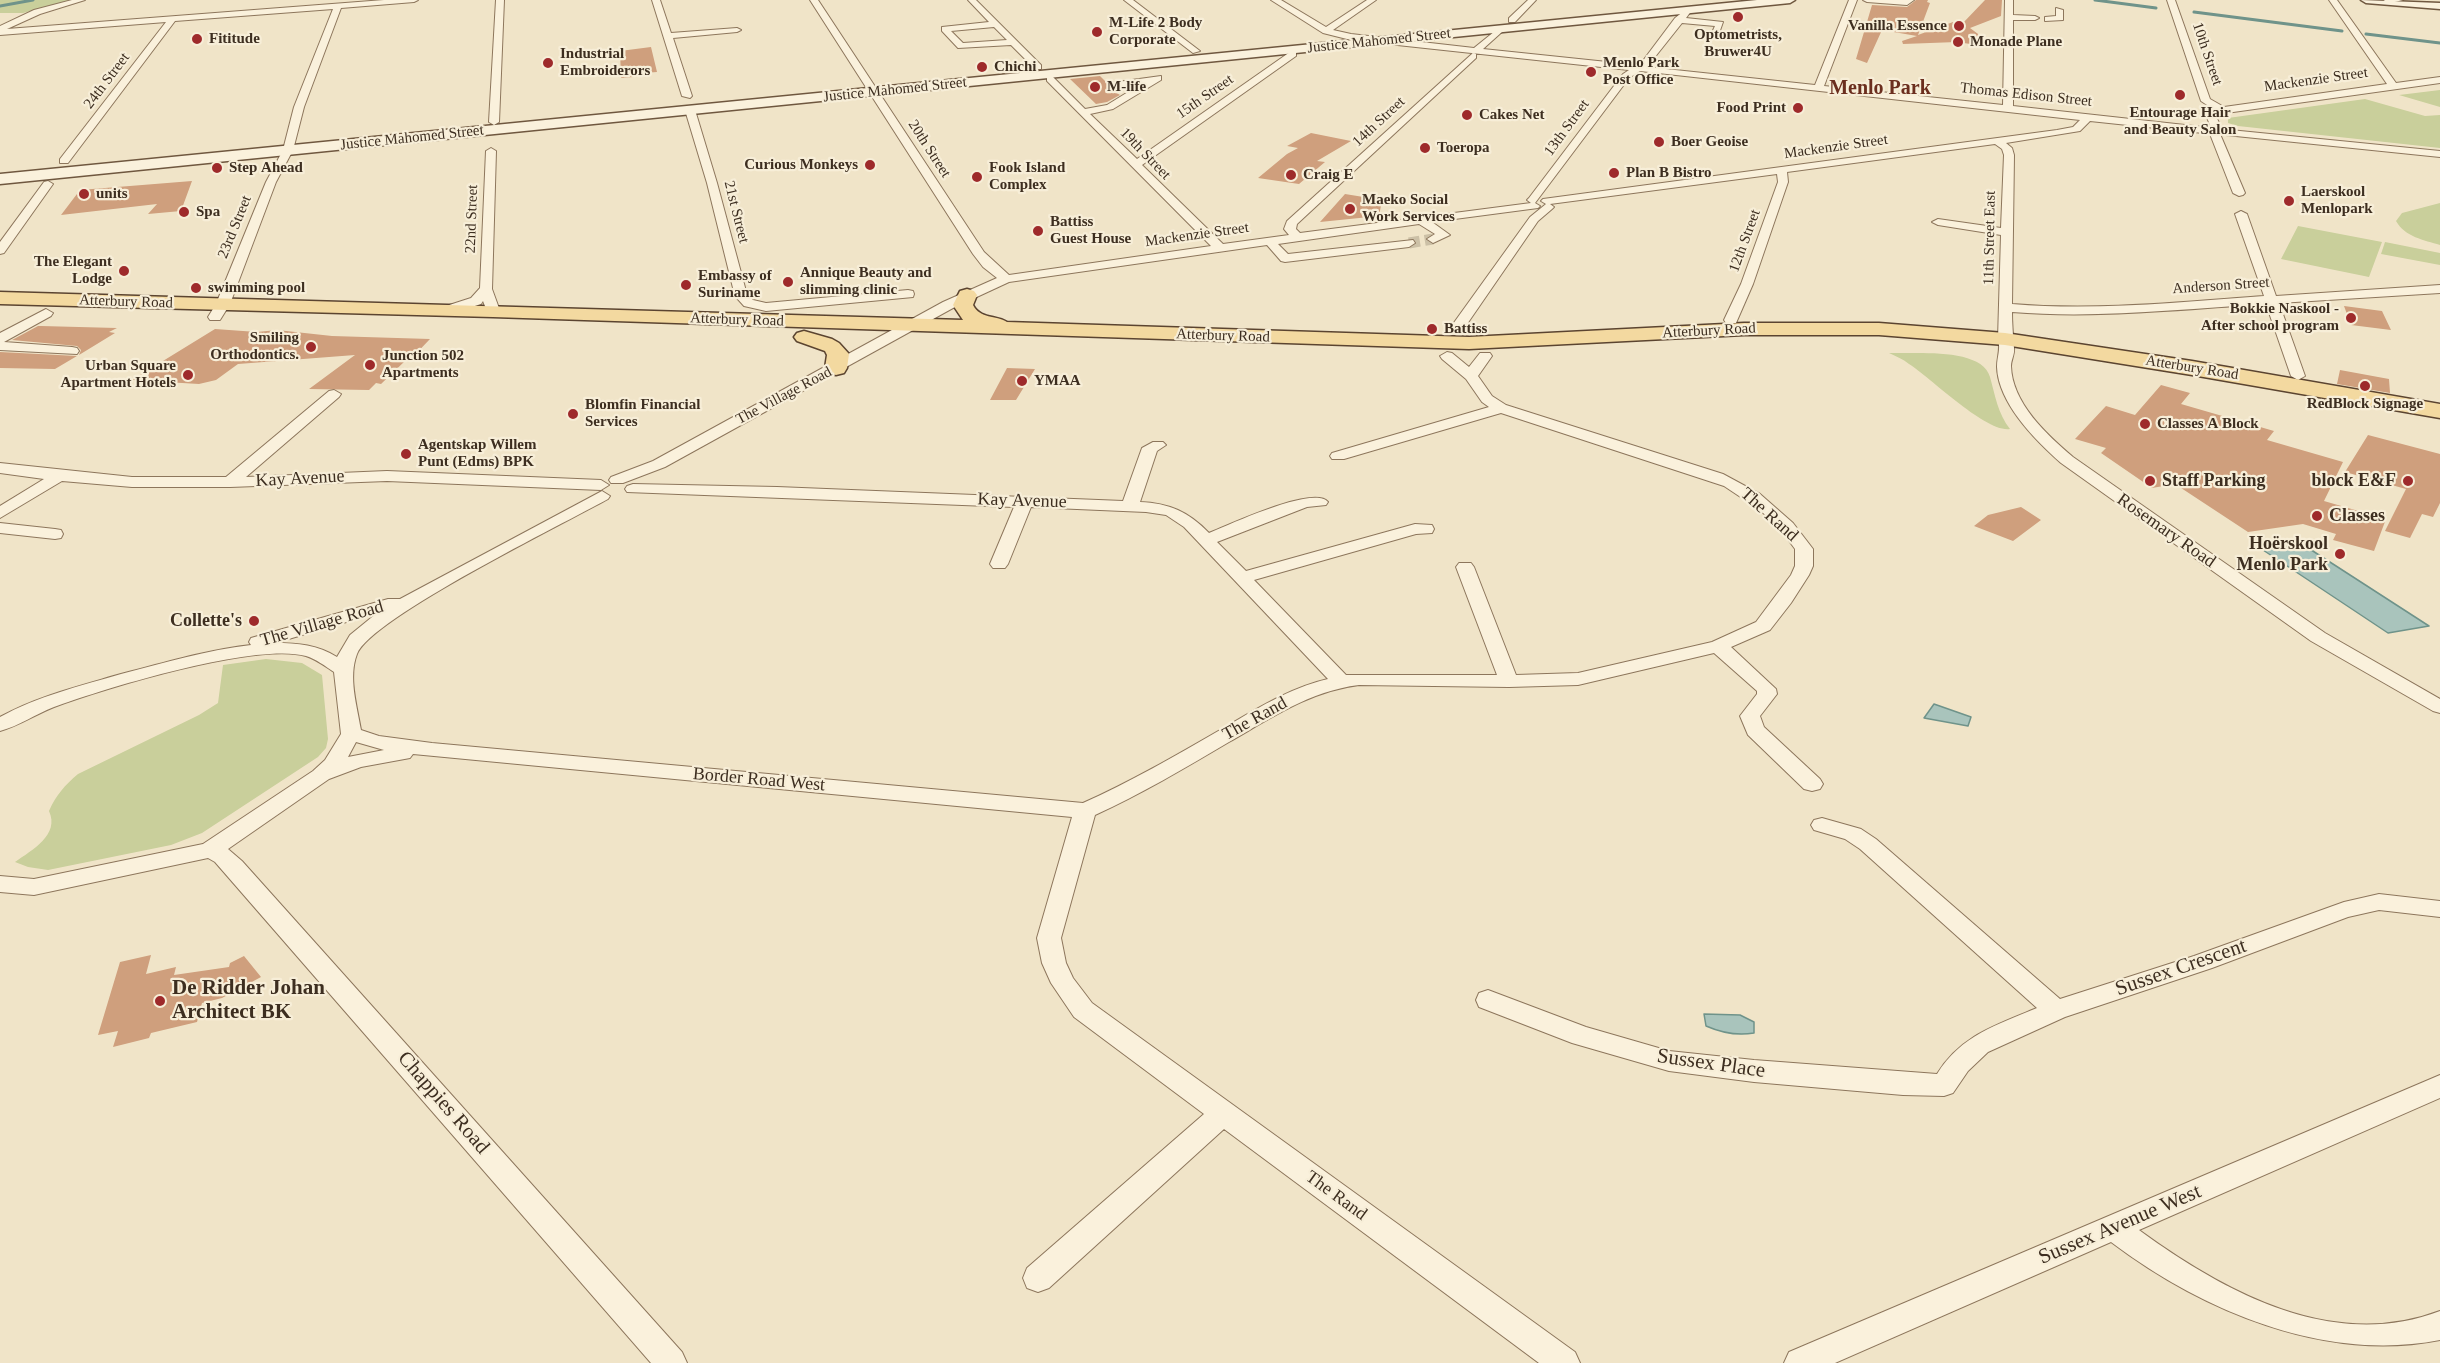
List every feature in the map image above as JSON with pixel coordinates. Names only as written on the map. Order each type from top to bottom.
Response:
[{"type":"main road","name":"Justice Mahomed Street","points":[[283,148],[688,103],[873,90],[1762,0]]},
{"type":"main road","name":"Justice Mahomed Street","points":[[0,177],[1790,0]]},
{"type":"main road","points":[[2367,0],[2440,6]]},
{"type":"main road","points":[[1320,43],[1328,37],[1328,31]]},
{"type":"main road","points":[[967,295],[963,309],[971,317],[995,324],[1059,331]]},
{"type":"main road","name":"Atterbury Road","points":[[0,298],[804,337],[1447,356],[1784,341],[2007,344],[2440,423]]},
{"type":"main road","name":"Atterbury Road","points":[[0,312],[493,311],[909,327],[1469,343],[1813,328],[1889,329],[2192,368],[2440,411]]},
{"type":"main road","points":[[804,337],[832,347],[838,354],[836,368]]},
{"type":"street","points":[[0,30],[37,12],[81,0]]},
{"type":"street","points":[[315,0],[324,7]]},
{"type":"street","points":[[0,30],[414,0]]},
{"type":"street","points":[[494,122],[500,0]]},
{"type":"street","name":"21st Street","points":[[656,0],[669,36],[744,300],[756,305],[778,306],[908,294]]},
{"type":"street","name":"20th Street","points":[[814,0],[979,254],[987,264],[1006,279]]},
{"type":"street","points":[[972,0],[1038,67]]},
{"type":"street","points":[[1128,0],[1196,51]]},
{"type":"street","name":"Thomas Edison Street","points":[[1275,0],[1328,31],[1380,41],[1475,53],[1638,68],[2440,154]]},
{"type":"street","points":[[1328,31],[1372,0]]},
{"type":"street","points":[[1512,20],[1532,0]]},
{"type":"street","points":[[1819,87],[1853,0]]},
{"type":"street","points":[[1867,0],[1905,3],[1910,0]]},
{"type":"street","points":[[2008,108],[2009,0]]},
{"type":"street","name":"10th Street","points":[[2171,0],[2206,101],[2222,110]]},
{"type":"street","points":[[2333,0],[2393,86]]},
{"type":"street","points":[[2386,2],[2399,0]]},
{"type":"street","name":"23rd Street","points":[[219,310],[338,6]]},
{"type":"street","points":[[1686,10],[1720,24],[1714,37]]},
{"type":"street","name":"13th Street","points":[[1546,185],[1626,76],[1645,64],[1686,10]]},
{"type":"street","points":[[2048,19],[2060,18],[2060,10]]},
{"type":"street","points":[[2010,17],[2035,18]]},
{"type":"street","name":"24th Street","points":[[64,161],[172,19]]},
{"type":"street","points":[[995,24],[946,28],[960,46],[1014,42]]},
{"type":"street","name":"14th Street","points":[[1297,237],[1290,229],[1291,224],[1500,29]]},
{"type":"street","points":[[669,36],[737,30]]},
{"type":"street","points":[[953,38],[986,34]]},
{"type":"street","name":"15th Street","points":[[1135,165],[1293,54]]},
{"type":"street","points":[[1104,76],[1126,97]]},
{"type":"street","name":"19th Street","points":[[1050,79],[1220,248]]},
{"type":"street","points":[[1083,112],[1110,107],[1156,79],[1113,85]]},
{"type":"street","name":"Mackenzie Street","points":[[2222,110],[2440,80]]},
{"type":"street","points":[[2222,110],[2212,114],[2215,131],[2239,193]]},
{"type":"street","name":"Mackenzie Street","points":[[909,327],[967,295],[1006,279],[1421,220],[1503,209],[1539,207],[1586,197],[1998,142],[2076,129],[2083,125],[2085,116]]},
{"type":"street","name":"11th Street East","points":[[1998,142],[2007,148],[2008,154],[2005,307],[2007,344]]},
{"type":"street","name":"22nd Street","points":[[491,151],[486,289],[493,311]]},
{"type":"street","name":"12th Street","points":[[1731,320],[1747,284],[1779,193],[1782,171]]},
{"type":"street","points":[[0,250],[48,184]]},
{"type":"street","points":[[1460,324],[1539,207],[1546,185],[1564,194],[1586,197]]},
{"type":"street","points":[[1503,209],[1524,216],[1539,207]]},
{"type":"street","points":[[2241,214],[2298,376]]},
{"type":"street","points":[[1421,220],[1444,235],[1433,239]]},
{"type":"street","points":[[1938,222],[2007,232]]},
{"type":"street","points":[[1269,241],[1285,258],[1408,243]]},
{"type":"street","points":[[445,310],[476,301],[486,289]]},
{"type":"street","name":"Anderson Street","points":[[2005,307],[2085,311],[2440,289]]},
{"type":"street","points":[[0,339],[46,313]]},
{"type":"street","name":"The Village Road","points":[[659,464],[909,327]]},
{"type":"street","name":"Rosemary Road","points":[[2007,344],[2004,366],[2009,387],[2019,409],[2039,434],[2067,460],[2308,630],[2440,707]]},
{"type":"street","points":[[0,346],[72,351]]},
{"type":"street","name":"The Rand","points":[[1447,356],[1472,376],[1487,399],[1501,408],[1727,481],[1758,501],[1800,542],[1804,549],[1804,566],[1774,614],[1755,631],[1718,645],[1589,677],[1509,681],[1384,678],[1340,680],[1315,687],[1282,703],[1140,784],[1085,811],[1049,938],[1059,973],[1083,1010],[1564,1363]]},
{"type":"street","points":[[1472,376],[1476,366],[1485,356]]},
{"type":"street","points":[[230,482],[334,394]]},
{"type":"street","points":[[1338,456],[1501,408]]},
{"type":"street","points":[[1130,506],[1150,448],[1158,445]]},
{"type":"street","points":[[601,491],[617,480],[659,464]]},
{"type":"street","points":[[601,491],[619,496],[659,464]]},
{"type":"street","name":"Kay Avenue","points":[[0,468],[132,482],[230,482],[387,476],[601,491]]},
{"type":"street","points":[[0,513],[59,476]]},
{"type":"street","points":[[617,480],[627,480],[633,486]]},
{"type":"street","name":"Kay Avenue","points":[[633,486],[1024,501],[1130,506],[1172,511],[1190,523],[1340,680]]},
{"type":"street","name":"The Village Road","points":[[343,670],[348,652],[366,630],[425,591],[601,491]]},
{"type":"street","points":[[999,564],[1024,501]]},
{"type":"street","points":[[1206,540],[1305,502],[1320,502]]},
{"type":"street","points":[[0,528],[55,534]]},
{"type":"street","points":[[1242,578],[1415,529],[1426,529]]},
{"type":"street","points":[[1466,567],[1509,681]]},
{"type":"street","name":"The Village Road","points":[[218,654],[361,613],[425,591]]},
{"type":"street","points":[[1718,645],[1766,689],[1767,694],[1750,716],[1755,730],[1812,784]]},
{"type":"street","points":[[0,725],[23,711],[64,696],[218,654],[301,648],[321,654],[343,670],[351,734],[333,764],[320,776],[210,850],[0,895]]},
{"type":"street","points":[[0,707],[64,696]]},
{"type":"street","name":"Border Road West","points":[[351,734],[378,742],[432,750],[1085,811]]},
{"type":"street","name":"Border Road West","points":[[320,776],[344,765],[369,758],[432,750]]},
{"type":"street","points":[[1822,825],[1853,834],[1868,844],[2056,1010]]},
{"type":"street","name":"Chappies Road","points":[[210,850],[223,856],[234,867],[671,1363]]},
{"type":"street","points":[[0,884],[34,887]]},
{"type":"street","name":"Sussex Crescent","points":[[1944,1085],[1953,1068],[1979,1045],[2056,1010],[2204,962],[2368,903],[2396,902],[2440,909]]},
{"type":"street","name":"Sussex Place","points":[[1488,1000],[1581,1036],[1669,1060],[1777,1073],[1903,1084],[1944,1085]]},
{"type":"street","name":"Sussex Avenue West","points":[[1800,1363],[2440,1086]]},
{"type":"street","points":[[1038,1278],[1223,1113]]},
{"type":"street","points":[[2114,1228],[2148,1254],[2209,1294],[2262,1318],[2304,1331],[2350,1339],[2382,1338],[2417,1335],[2440,1325]]},
{"type":"green space","points":[[0,0],[70,0],[23,13],[0,13]]},
{"type":"green space","points":[[2440,90],[2440,107],[2399,95]]},
{"type":"green space","points":[[2365,99],[2425,116],[2440,115],[2440,148],[2238,126],[2228,123],[2228,118]]},
{"type":"green space","points":[[2440,203],[2440,245],[2404,231],[2396,221],[2402,213]]},
{"type":"green space","points":[[2298,226],[2382,242],[2369,277],[2281,259]]},
{"type":"green space","points":[[2385,242],[2440,253],[2440,265],[2381,254]]},
{"type":"green space","points":[[1889,353],[1961,356],[1984,367],[1990,377],[2000,411],[2010,429],[2000,428],[1973,414],[1907,362]]},
{"type":"green space","points":[[266,659],[302,663],[322,675],[328,739],[326,748],[318,757],[202,833],[171,845],[48,870],[15,862],[48,835],[51,827],[49,811],[61,791],[78,774],[199,715],[218,703],[223,665]]},
{"type":"water","points":[[2302,544],[2429,626],[2388,633],[2263,550]]},
{"type":"water","points":[[1934,704],[1971,717],[1968,726],[1924,718]]},
{"type":"water","points":[[1704,1014],[1740,1015],[1754,1022],[1754,1033],[1736,1034],[1706,1026]]},
{"type":"building","points":[[1916,0],[1928,0],[1927,2],[1930,3],[1918,35],[1953,22],[1962,24],[1985,0],[2002,0],[2001,16],[1970,28],[1997,48],[1957,42],[1903,44],[1902,41],[1917,36],[1882,30],[1867,63],[1856,59],[1872,5],[1907,7]]},
{"type":"building","points":[[651,47],[657,72],[644,73],[645,76],[621,78],[620,51]]},
{"type":"building","name":"M-life","points":[[1100,76],[1108,84],[1108,88],[1120,95],[1107,102],[1096,104],[1070,79]]},
{"type":"building","points":[[1311,133],[1351,141],[1317,161],[1325,162],[1299,184],[1258,178],[1298,148],[1287,146]]},
{"type":"building","points":[[192,181],[181,211],[148,214],[157,204],[61,215],[80,190]]},
{"type":"building","name":"Maeko Social Work Services","points":[[1345,194],[1382,200],[1379,216],[1320,222]]},
{"type":"building","name":"Bokkie Naskool - After school program","points":[[2344,306],[2382,311],[2391,330],[2351,325]]},
{"type":"building","points":[[38,326],[117,328],[109,332],[115,333],[79,355],[81,350],[77,346],[12,340]]},
{"type":"building","points":[[215,329],[257,332],[277,330],[332,336],[430,339],[409,361],[405,361],[381,384],[376,383],[369,390],[309,389],[355,355],[238,364],[216,380],[199,384],[132,380]]},
{"type":"building","points":[[0,352],[77,356],[55,369],[0,368]]},
{"type":"building","name":"YMAA","points":[[1007,368],[1035,369],[1016,400],[990,400]]},
{"type":"building","name":"RedBlock Signage","points":[[2340,370],[2389,379],[2390,393],[2337,384]]},
{"type":"building","points":[[2161,385],[2190,393],[2181,404],[2274,431],[2267,440],[2343,462],[2324,501],[2386,519],[2374,551],[2333,540],[2336,534],[2303,524],[2248,532],[2175,484],[2152,488],[2101,453],[2106,448],[2075,439],[2106,406],[2135,415]]},
{"type":"building","name":"block E&F","points":[[2368,435],[2440,454],[2440,503],[2433,517],[2422,514],[2410,538],[2385,531],[2406,489],[2345,472]]},
{"type":"building","points":[[2021,507],[2041,520],[2013,541],[1974,526],[1988,515]]},
{"type":"building","name":"De Ridder Johan Architect BK","points":[[151,955],[146,974],[176,967],[174,975],[229,967],[230,963],[244,956],[261,977],[222,998],[202,1003],[197,1022],[151,1033],[149,1038],[113,1047],[118,1031],[98,1035],[120,962]]},
{"type":"waterway","points":[[0,6],[33,0]]},
{"type":"waterway","points":[[2095,0],[2156,8]]},
{"type":"waterway","points":[[2194,12],[2342,31]]},
{"type":"waterway","points":[[2366,34],[2440,43]]},
{"type":"tunnel","points":[[1409,243],[1433,239]]},
{"type":"place","name":"Optometrists, Bruwer4U","points":[[1738,17]]},
{"type":"place","name":"Vanilla Essence","points":[[1959,26]]},
{"type":"place","name":"M-Life 2 Body Corporate","points":[[1097,32]]},
{"type":"place","name":"Fititude","points":[[197,39]]},
{"type":"place","name":"Monade Plane","points":[[1958,42]]},
{"type":"place","name":"Industrial Embroiderors","points":[[548,63]]},
{"type":"place","name":"Chichi","points":[[982,67]]},
{"type":"place","name":"Menlo Park Post Office","points":[[1591,72]]},
{"type":"place","name":"M-life","points":[[1095,87]]},
{"type":"place","name":"Entourage Hair and Beauty Salon","points":[[2180,95]]},
{"type":"place","name":"Food Print","points":[[1798,108]]},
{"type":"place","name":"Cakes Net","points":[[1467,115]]},
{"type":"place","name":"Boer Geoise","points":[[1659,142]]},
{"type":"place","name":"Toeropa","points":[[1425,148]]},
{"type":"place","name":"Curious Monkeys","points":[[870,165]]},
{"type":"place","name":"Step Ahead","points":[[217,168]]},
{"type":"place","name":"Plan B Bistro","points":[[1614,173]]},
{"type":"place","name":"Craig E","points":[[1291,175]]},
{"type":"place","name":"Fook Island Complex","points":[[977,177]]},
{"type":"place","name":"units","points":[[84,194]]},
{"type":"place","name":"Laerskool Menlopark","points":[[2289,201]]},
{"type":"place","name":"Maeko Social Work Services","points":[[1350,209]]},
{"type":"place","name":"Spa","points":[[184,212]]},
{"type":"place","name":"Battiss Guest House","points":[[1038,231]]},
{"type":"place","name":"The Elegant Lodge","points":[[124,271]]},
{"type":"place","name":"Annique Beauty and slimming clinic","points":[[788,282]]},
{"type":"place","name":"Embassy of Suriname","points":[[686,285]]},
{"type":"place","name":"swimming pool","points":[[196,288]]},
{"type":"place","name":"Bokkie Naskool - After school program","points":[[2351,318]]},
{"type":"place","name":"Battiss","points":[[1432,329]]},
{"type":"place","name":"Smiling Orthodontics.","points":[[311,347]]},
{"type":"place","name":"Junction 502 Apartments","points":[[370,365]]},
{"type":"place","name":"Urban Square Apartment Hotels","points":[[188,375]]},
{"type":"place","name":"YMAA","points":[[1022,381]]},
{"type":"place","name":"RedBlock Signage","points":[[2365,386]]},
{"type":"place","name":"Blomfin Financial Services","points":[[573,414]]},
{"type":"place","name":"Classes A Block","points":[[2145,424]]},
{"type":"place","name":"Agentskap Willem Punt (Edms) BPK","points":[[406,454]]},
{"type":"place","name":"Staff Parking","points":[[2150,481]]},
{"type":"place","name":"block E&F","points":[[2408,481]]},
{"type":"place","name":"Classes","points":[[2317,516]]},
{"type":"place","name":"Hoërskool Menlo Park","points":[[2340,554]]},
{"type":"place","name":"Collette's","points":[[254,621]]},
{"type":"place","name":"De Ridder Johan Architect BK","points":[[160,1001]]},
{"type":"district","name":"Menlo Park","points":[[1880,89]]}]
